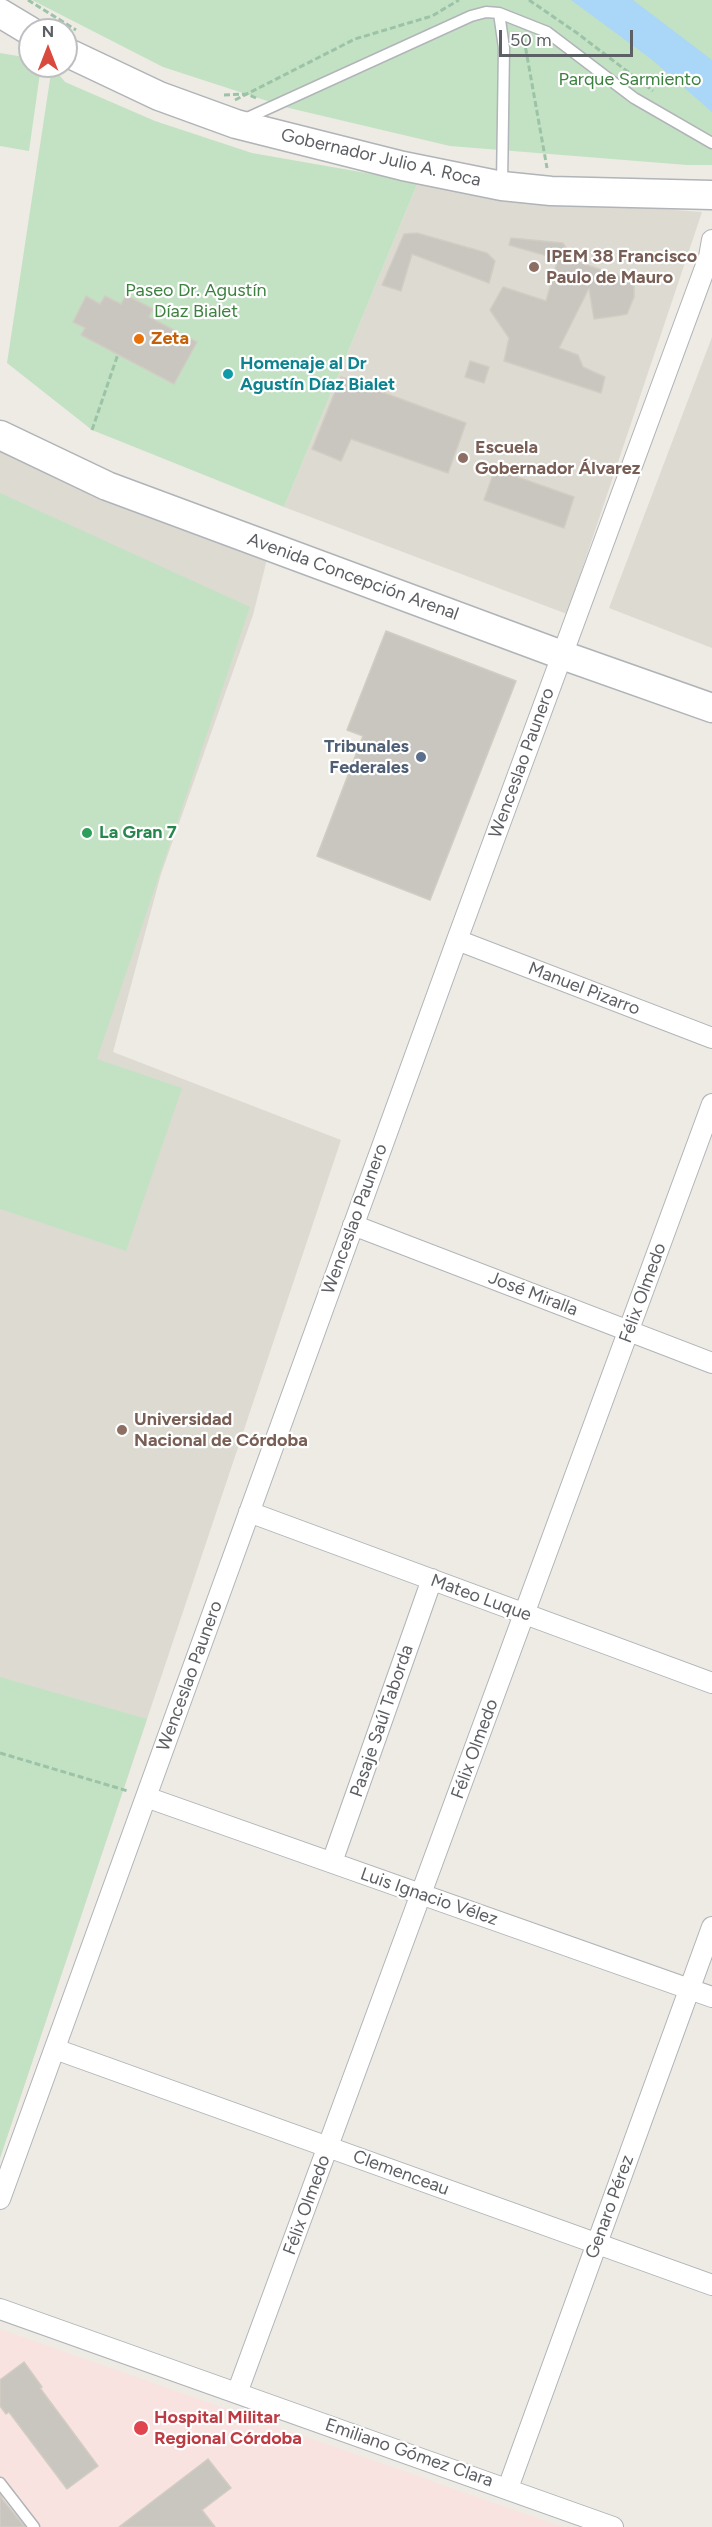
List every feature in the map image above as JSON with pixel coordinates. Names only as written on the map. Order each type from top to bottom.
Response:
[{"type":"main road","points":[[0,13],[18,24]]},
{"type":"main road","name":"Gobernador Julio A. Roca","points":[[78,45],[159,96],[212,104],[236,124],[403,166],[502,186],[551,191],[712,195]]},
{"type":"main road","name":"Avenida Concepción Arenal","points":[[0,421],[119,478],[565,647],[712,708]]},
{"type":"main road","name":"Avenida Concepción Arenal","points":[[0,435],[107,486],[565,647],[712,693]]},
{"type":"street","name":"Wenceslao Paunero","points":[[0,2199],[457,940],[709,257],[712,240]]},
{"type":"street","name":"Manuel Pizarro","points":[[457,940],[712,1038]]},
{"type":"street","name":"Félix Olmedo","points":[[237,2393],[712,1104]]},
{"type":"street","name":"José Miralla","points":[[353,1225],[712,1363]]},
{"type":"street","name":"Mateo Luque","points":[[249,1512],[712,1683]]},
{"type":"street","name":"Pasaje Saúl Taborda","points":[[332,1862],[432,1579]]},
{"type":"street","name":"Luis Ignacio Vélez","points":[[146,1797],[712,1997]]},
{"type":"street","name":"Genaro Pérez","points":[[508,2488],[712,1927]]},
{"type":"street","name":"Clemenceau","points":[[55,2049],[712,2285]]},
{"type":"street","name":"Emiliano Gómez Clara","points":[[0,2309],[613,2527]]},
{"type":"lane","points":[[236,124],[471,16],[486,12],[499,13],[548,32],[634,98],[712,143]]},
{"type":"lane","points":[[499,13],[504,48],[502,186]]},
{"type":"lane","points":[[0,2483],[34,2527]]},
{"type":"path","points":[[28,0],[47,18]]},
{"type":"path","points":[[212,104],[247,94],[355,39],[432,16],[459,0]]},
{"type":"path","points":[[529,0],[656,93]]},
{"type":"path","points":[[520,20],[547,170],[557,171]]},
{"type":"path","points":[[212,104],[247,94],[274,107]]},
{"type":"path","points":[[92,430],[118,354]]},
{"type":"path","points":[[0,1753],[146,1797]]},
{"type":"shaded area","points":[[418,182],[559,201],[702,212],[567,614],[284,507]]},
{"type":"shaded area","points":[[712,337],[712,648],[609,608]]},
{"type":"shaded area","name":"Universidad Nacional de Córdoba","points":[[0,444],[269,551],[253,615],[161,874],[113,1052],[341,1140],[0,2158]]},
{"type":"shaded area","name":"Hospital Militar Regional Córdoba","points":[[0,2329],[562,2527],[0,2527]]},
{"type":"green space","name":"Parque Sarmiento","points":[[32,0],[712,0],[712,165],[687,165],[450,146],[289,108],[163,67],[78,24],[78,18],[67,18]]},
{"type":"green space","points":[[0,53],[18,56],[18,78],[39,78],[29,151],[0,146]]},
{"type":"green space","name":"Paseo Dr. Agustín Díaz Bialet","points":[[50,78],[62,78],[65,82],[155,121],[252,153],[418,182],[284,507],[92,430],[7,363]]},
{"type":"green space","name":"La Gran 7","points":[[0,493],[250,607],[97,1059],[182,1088],[126,1251],[0,1209]]},
{"type":"green space","points":[[0,1677],[147,1719],[0,2158]]},
{"type":"water","points":[[571,0],[633,0],[712,60],[712,112],[651,59]]},
{"type":"building","points":[[417,233],[487,253],[495,261],[489,283],[412,254],[401,291],[382,285],[404,234]]},
{"type":"building","points":[[511,238],[563,243],[567,249],[567,258],[634,281],[634,297],[627,314],[616,316],[594,319],[589,288],[559,348],[578,355],[583,367],[605,377],[601,393],[504,361],[509,338],[490,310],[503,287],[546,301],[558,259],[509,245]]},
{"type":"building","name":"Zeta","points":[[126,295],[153,309],[149,317],[197,342],[174,384],[81,335],[85,328],[73,322],[86,296],[100,304],[105,296],[121,304]]},
{"type":"building","points":[[470,361],[489,367],[484,383],[465,377]]},
{"type":"building","points":[[341,377],[466,423],[448,473],[351,439],[341,461],[312,449]]},
{"type":"building","points":[[495,469],[574,497],[564,528],[484,500]]},
{"type":"building","name":"Tribunales Federales","points":[[386,631],[516,681],[430,900],[317,856],[363,736],[347,730]]},
{"type":"building","points":[[24,2362],[42,2387],[40,2388],[98,2466],[67,2489],[9,2412],[6,2414],[0,2406],[0,2380]]},
{"type":"building","points":[[208,2459],[231,2488],[202,2510],[215,2527],[119,2527]]},
{"type":"building","points":[[0,2495],[3,2500],[25,2527],[0,2527]]},
{"type":"place","name":"IPEM 38 Francisco Paulo de Mauro","points":[[534,267]]},
{"type":"place","name":"Zeta","points":[[139,339]]},
{"type":"place","name":"Homenaje al Dr Agustín Díaz Bialet","points":[[228,374]]},
{"type":"place","name":"Escuela Gobernador Álvarez","points":[[463,458]]},
{"type":"place","name":"Tribunales Federales","points":[[421,757]]},
{"type":"place","name":"La Gran 7","points":[[87,833]]},
{"type":"place","name":"Universidad Nacional de Córdoba","points":[[122,1430]]},
{"type":"place","name":"Hospital Militar Regional Córdoba","points":[[141,2428]]}]
